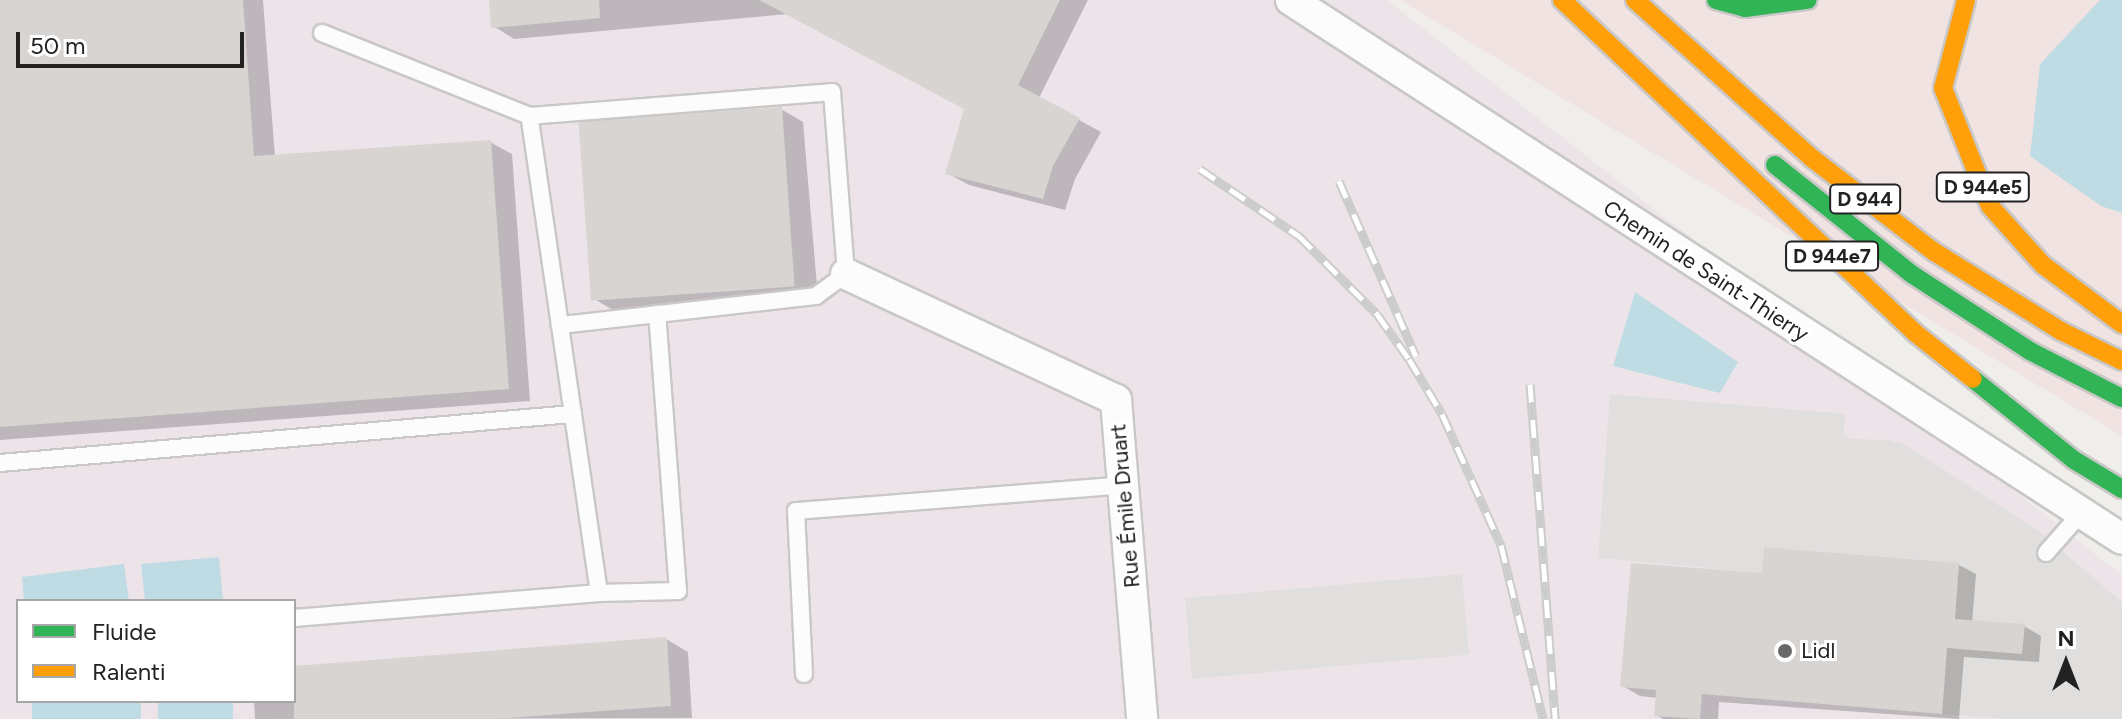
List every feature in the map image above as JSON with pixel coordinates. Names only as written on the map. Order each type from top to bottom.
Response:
[{"type":"highway","name":"D 944e7","points":[[1562,0],[1669,105],[1914,332],[2074,460],[2122,489]]},
{"type":"highway","points":[[1587,0],[1668,74]]},
{"type":"highway","name":"D 944","points":[[1635,0],[1813,159],[1933,251],[2061,331],[2122,361]]},
{"type":"highway","points":[[1716,0],[1745,8],[1807,0]]},
{"type":"highway","name":"D 944e5","points":[[1966,0],[1943,88],[1990,206],[2043,265],[2122,324]]},
{"type":"highway","name":"D 944","points":[[1762,155],[1913,275],[2030,351],[2122,398]]},
{"type":"street","name":"Chemin de Saint-Thierry","points":[[1291,0],[2122,539]]},
{"type":"street","name":"Rue Émile Druart","points":[[846,274],[1116,400],[1142,719]]},
{"type":"lane","points":[[322,33],[529,116],[832,92],[846,274],[816,296],[560,325]]},
{"type":"lane","points":[[529,116],[599,593]]},
{"type":"lane","points":[[296,618],[599,593],[678,591],[657,314]]},
{"type":"lane","points":[[0,463],[573,414]]},
{"type":"lane","points":[[804,674],[796,511],[1125,485]]},
{"type":"lane","points":[[2046,553],[2081,513]]},
{"type":"shaded area","points":[[0,0],[1387,0],[2122,575],[2122,719],[0,719]]},
{"type":"shaded area","points":[[1400,0],[2122,0],[2122,436]]},
{"type":"shaded area","points":[[1610,394],[1845,414],[1844,434],[1850,439],[1889,440],[1906,445],[2040,532],[2122,602],[2122,719],[2008,719],[1942,714],[1950,615],[1955,615],[1959,563],[1764,547],[1762,573],[1598,558]]},
{"type":"shaded area","points":[[1462,574],[1469,655],[1192,679],[1185,598]]},
{"type":"water","points":[[2100,0],[2122,0],[2122,213],[2101,206],[2030,156],[2040,64]]},
{"type":"water","points":[[1635,292],[1738,362],[1720,393],[1613,366]]},
{"type":"water","points":[[219,557],[223,599],[145,599],[141,564]]},
{"type":"water","points":[[124,564],[129,599],[24,599],[22,577]]},
{"type":"water","points":[[32,703],[141,703],[141,719],[32,719]]},
{"type":"water","points":[[158,703],[233,703],[233,719],[158,719]]},
{"type":"building","points":[[0,0],[243,0],[254,156],[491,140],[509,389],[0,427]]},
{"type":"building","points":[[489,0],[599,0],[600,18],[491,28]]},
{"type":"building","points":[[759,0],[1060,0],[1018,85],[1080,118],[1053,166],[1043,199],[945,174],[964,109]]},
{"type":"building","points":[[782,107],[795,287],[591,301],[578,121]]},
{"type":"building","name":"Lidl","points":[[1764,547],[1959,563],[1955,619],[2025,624],[2022,654],[1947,648],[1942,714],[1702,694],[1700,719],[1654,716],[1656,690],[1620,687],[1631,563],[1762,573]]},
{"type":"building","points":[[667,637],[671,706],[494,719],[294,719],[296,666]]},
{"type":"railway","points":[[1200,169],[1299,236],[1377,314],[1409,359],[1442,414],[1501,545],[1543,719]]},
{"type":"railway","points":[[1339,181],[1416,356]]},
{"type":"railway","points":[[1530,384],[1555,719]]},
{"type":"traffic: fast","points":[[1716,0],[1745,8],[1807,0]]},
{"type":"traffic: fast","points":[[1775,165],[1913,275],[2030,351],[2122,398]]},
{"type":"traffic: fast","points":[[1973,379],[2074,460],[2122,489]]},
{"type":"traffic: slow","points":[[1562,0],[1914,332],[1973,379]]},
{"type":"traffic: slow","points":[[1635,0],[1813,159],[1933,251],[2061,331],[2122,361]]},
{"type":"traffic: slow","points":[[1966,0],[1943,88],[1990,206],[2043,265],[2122,324]]},
{"type":"place","name":"Lidl","points":[[1785,651]]}]
